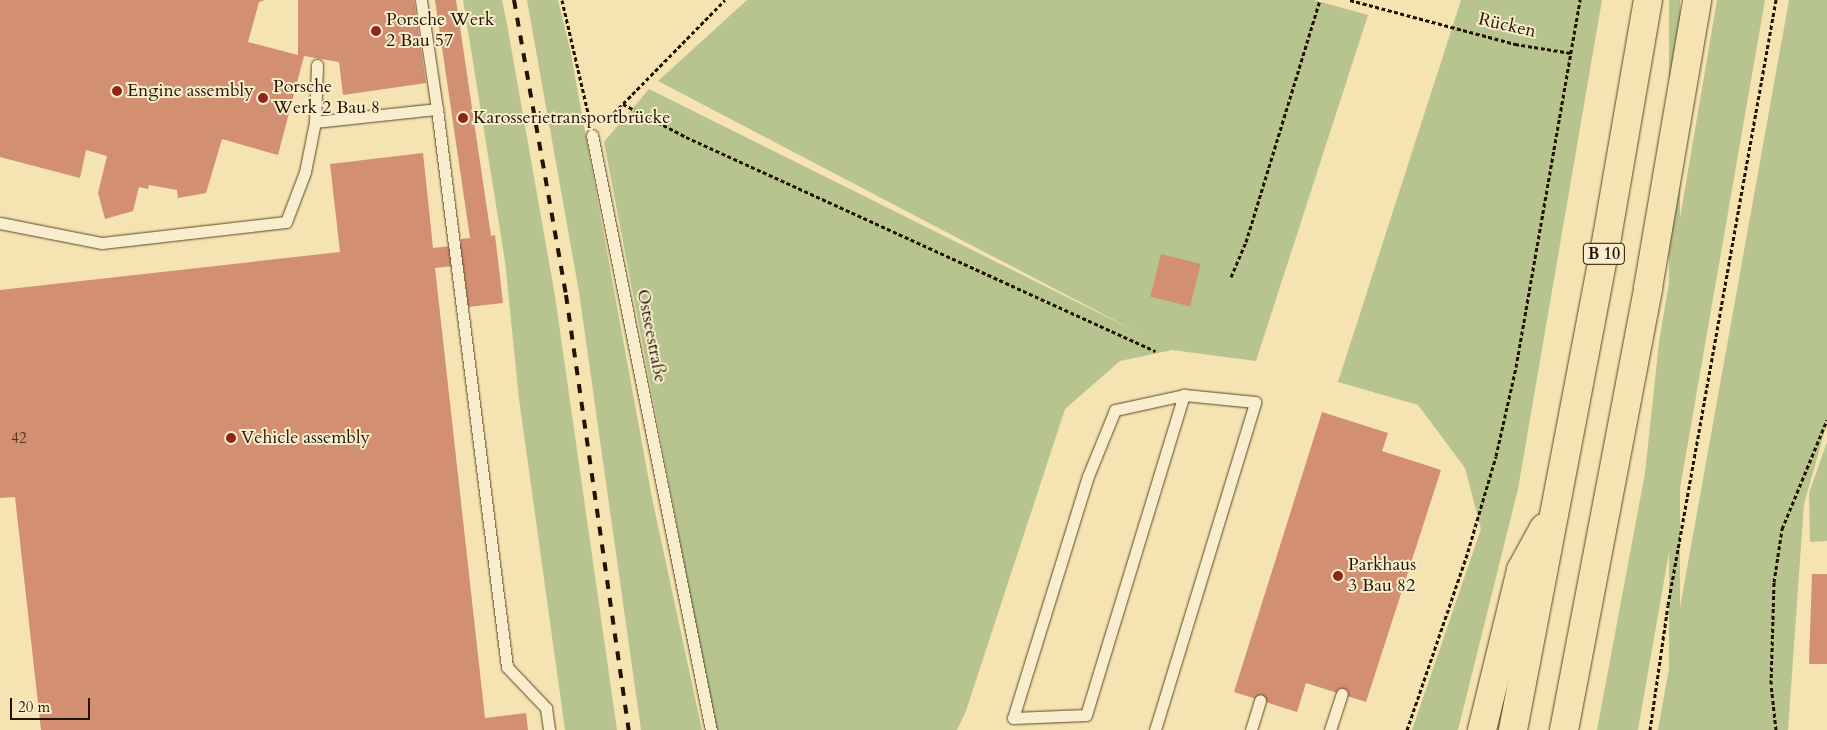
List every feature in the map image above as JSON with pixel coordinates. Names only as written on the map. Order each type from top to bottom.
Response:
[{"type":"highway","name":"B 10","points":[[1513,730],[1556,508],[1648,0]]},
{"type":"highway","name":"B 10","points":[[1564,730],[1648,288],[1697,0]]},
{"type":"highway","points":[[1482,730],[1521,570],[1556,508]]},
{"type":"lane","points":[[421,0],[437,109],[507,667],[546,708],[549,730]]},
{"type":"lane","points":[[0,223],[102,243],[286,222],[305,172],[315,122],[317,65]]},
{"type":"lane","points":[[315,122],[437,109]]},
{"type":"lane","name":"Ostseestraße","points":[[592,135],[711,730]]},
{"type":"lane","points":[[1155,730],[1255,402],[1184,395],[1115,410],[1088,476],[1013,718],[1086,715],[1184,395]]},
{"type":"lane","points":[[1330,730],[1342,694]]},
{"type":"lane","points":[[1251,730],[1260,700]]},
{"type":"path","points":[[562,0],[592,135]]},
{"type":"path","points":[[592,135],[725,0]]},
{"type":"path","points":[[1231,277],[1246,242],[1320,0]]},
{"type":"path","name":"Rücken","points":[[1350,0],[1515,44],[1571,53]]},
{"type":"path","points":[[1407,730],[1466,558],[1496,456],[1516,367],[1580,0]]},
{"type":"path","points":[[1650,730],[1668,605],[1776,0]]},
{"type":"path","points":[[623,104],[686,136],[1155,351]]},
{"type":"path","points":[[1776,730],[1772,684],[1774,582],[1782,529],[1827,420]]},
{"type":"green space","points":[[463,0],[502,0],[555,296],[617,730],[565,730],[519,399],[505,261]]},
{"type":"green space","points":[[527,0],[558,0],[570,49],[652,498],[702,730],[641,730],[579,292]]},
{"type":"green space","points":[[747,0],[1314,0],[1368,15],[1256,361],[1172,350],[1120,361],[1065,409],[966,711],[957,730],[716,730],[604,142],[649,89],[1139,333],[658,81]]},
{"type":"green space","points":[[1461,0],[1602,0],[1518,489],[1458,730],[1412,730],[1481,529],[1465,468],[1418,405],[1338,382]]},
{"type":"green space","points":[[1669,0],[1680,0],[1680,730],[1669,730]]},
{"type":"green space","points":[[1717,0],[1765,0],[1638,730],[1597,730],[1645,473],[1659,342]]},
{"type":"green space","points":[[1789,0],[1827,0],[1827,423],[1804,504],[1788,730],[1658,730]]},
{"type":"green space","points":[[1827,442],[1827,541],[1810,542],[1809,493]]},
{"type":"building","name":"Engine assembly","points":[[0,0],[265,0],[259,2],[248,42],[298,55],[298,0],[414,0],[426,83],[343,95],[339,62],[304,56],[278,155],[222,139],[206,193],[178,198],[177,190],[149,185],[148,189],[139,187],[133,211],[105,219],[98,193],[107,156],[86,150],[80,178],[0,157]]},
{"type":"building","name":"Vehicle assembly","points":[[435,0],[456,0],[491,236],[495,235],[503,303],[468,307],[463,265],[435,268],[485,718],[526,713],[528,730],[41,730],[15,497],[0,498],[0,290],[340,252],[330,164],[423,153],[433,248],[461,245],[461,239],[470,238]]},
{"type":"building","points":[[1161,254],[1201,264],[1190,307],[1150,297]]},
{"type":"building","name":"Parkhaus 3 Bau 82","points":[[1322,412],[1388,433],[1382,451],[1441,470],[1366,702],[1306,683],[1297,712],[1234,692]]},
{"type":"building","points":[[1812,574],[1827,574],[1827,664],[1809,664]]},
{"type":"railway","points":[[514,0],[566,295],[629,730]]},
{"type":"place","name":"Porsche Werk 2 Bau 57","points":[[376,31]]},
{"type":"place","name":"Engine assembly","points":[[117,91]]},
{"type":"place","name":"Porsche Werk 2 Bau 8","points":[[263,98]]},
{"type":"place","name":"Karosserietransportbrücke","points":[[463,118]]},
{"type":"place","name":"Vehicle assembly","points":[[231,438]]},
{"type":"place","name":"Parkhaus 3 Bau 82","points":[[1338,576]]}]
